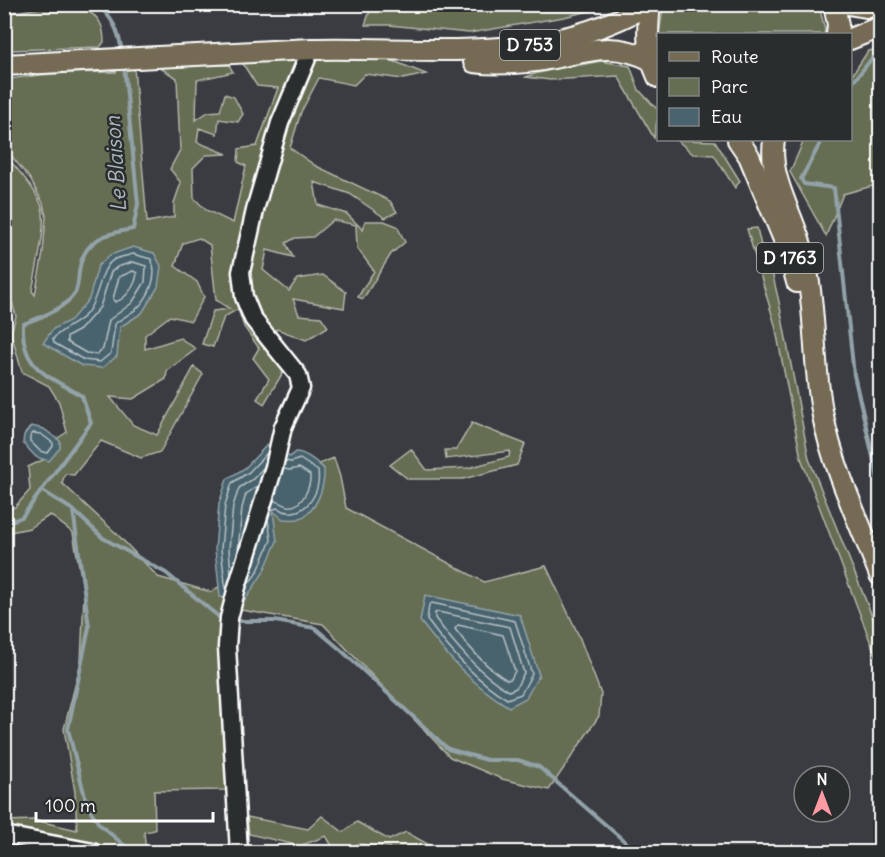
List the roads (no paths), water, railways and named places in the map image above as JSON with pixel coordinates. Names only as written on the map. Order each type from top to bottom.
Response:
[{"type":"main road","name":"D 753","points":[[4,64],[311,49],[479,50],[541,44],[575,37],[608,26],[650,4]]},
{"type":"main road","points":[[650,4],[646,36],[655,68]]},
{"type":"main road","points":[[834,4],[837,33]]},
{"type":"main road","points":[[848,4],[866,7],[880,5]]},
{"type":"main road","points":[[852,38],[880,27]]},
{"type":"main road","name":"D 753","points":[[403,50],[478,62],[515,62],[613,48],[636,52],[655,68]]},
{"type":"main road","name":"D 1763","points":[[739,141],[749,156],[788,249],[802,303],[818,384]]},
{"type":"main road","name":"D 1763","points":[[774,141],[772,151],[774,170],[803,252],[810,289],[822,416],[831,448],[880,575]]},
{"type":"street","points":[[239,852],[227,647],[228,630],[234,595],[274,467],[283,427],[301,388],[298,375],[253,319],[244,297],[241,272],[245,245],[280,123],[311,49]]},
{"type":"street","points":[[4,835],[93,852]]},
{"type":"water","points":[[133,247],[154,253],[161,266],[158,287],[142,313],[120,327],[117,356],[102,368],[82,366],[43,343],[53,329],[71,320],[89,299],[98,266],[110,255]]},
{"type":"water","points":[[31,426],[44,429],[60,441],[60,448],[49,461],[36,457],[23,443],[24,435]]},
{"type":"water","points":[[267,445],[290,457],[295,452],[318,463],[324,469],[321,491],[315,505],[305,516],[298,519],[283,519],[273,511],[277,541],[263,573],[244,602],[220,597],[215,549],[219,504],[227,479],[245,468]]},
{"type":"water","points":[[425,595],[520,615],[539,675],[526,698],[509,707],[483,689],[460,668],[420,621]]},
{"type":"waterway","name":"Le Blaison","points":[[96,4],[107,14],[114,25],[122,52]]},
{"type":"waterway","points":[[852,83],[877,52]]},
{"type":"waterway","name":"Le Blaison","points":[[4,524],[22,517],[91,423],[82,396],[48,376],[32,361],[27,352],[23,324],[51,312],[70,299],[76,290],[83,257],[93,243],[107,235],[133,229],[138,204],[124,66]]},
{"type":"waterway","points":[[821,141],[801,179],[804,184],[834,188],[854,375],[880,487]]},
{"type":"waterway","points":[[41,490],[73,510],[89,627],[68,729],[87,805],[99,824],[125,846]]},
{"type":"waterway","points":[[73,510],[103,538],[166,573],[219,617]]},
{"type":"waterway","points":[[236,621],[275,621],[315,628],[448,749],[487,760],[518,760],[539,767],[637,852]]}]
